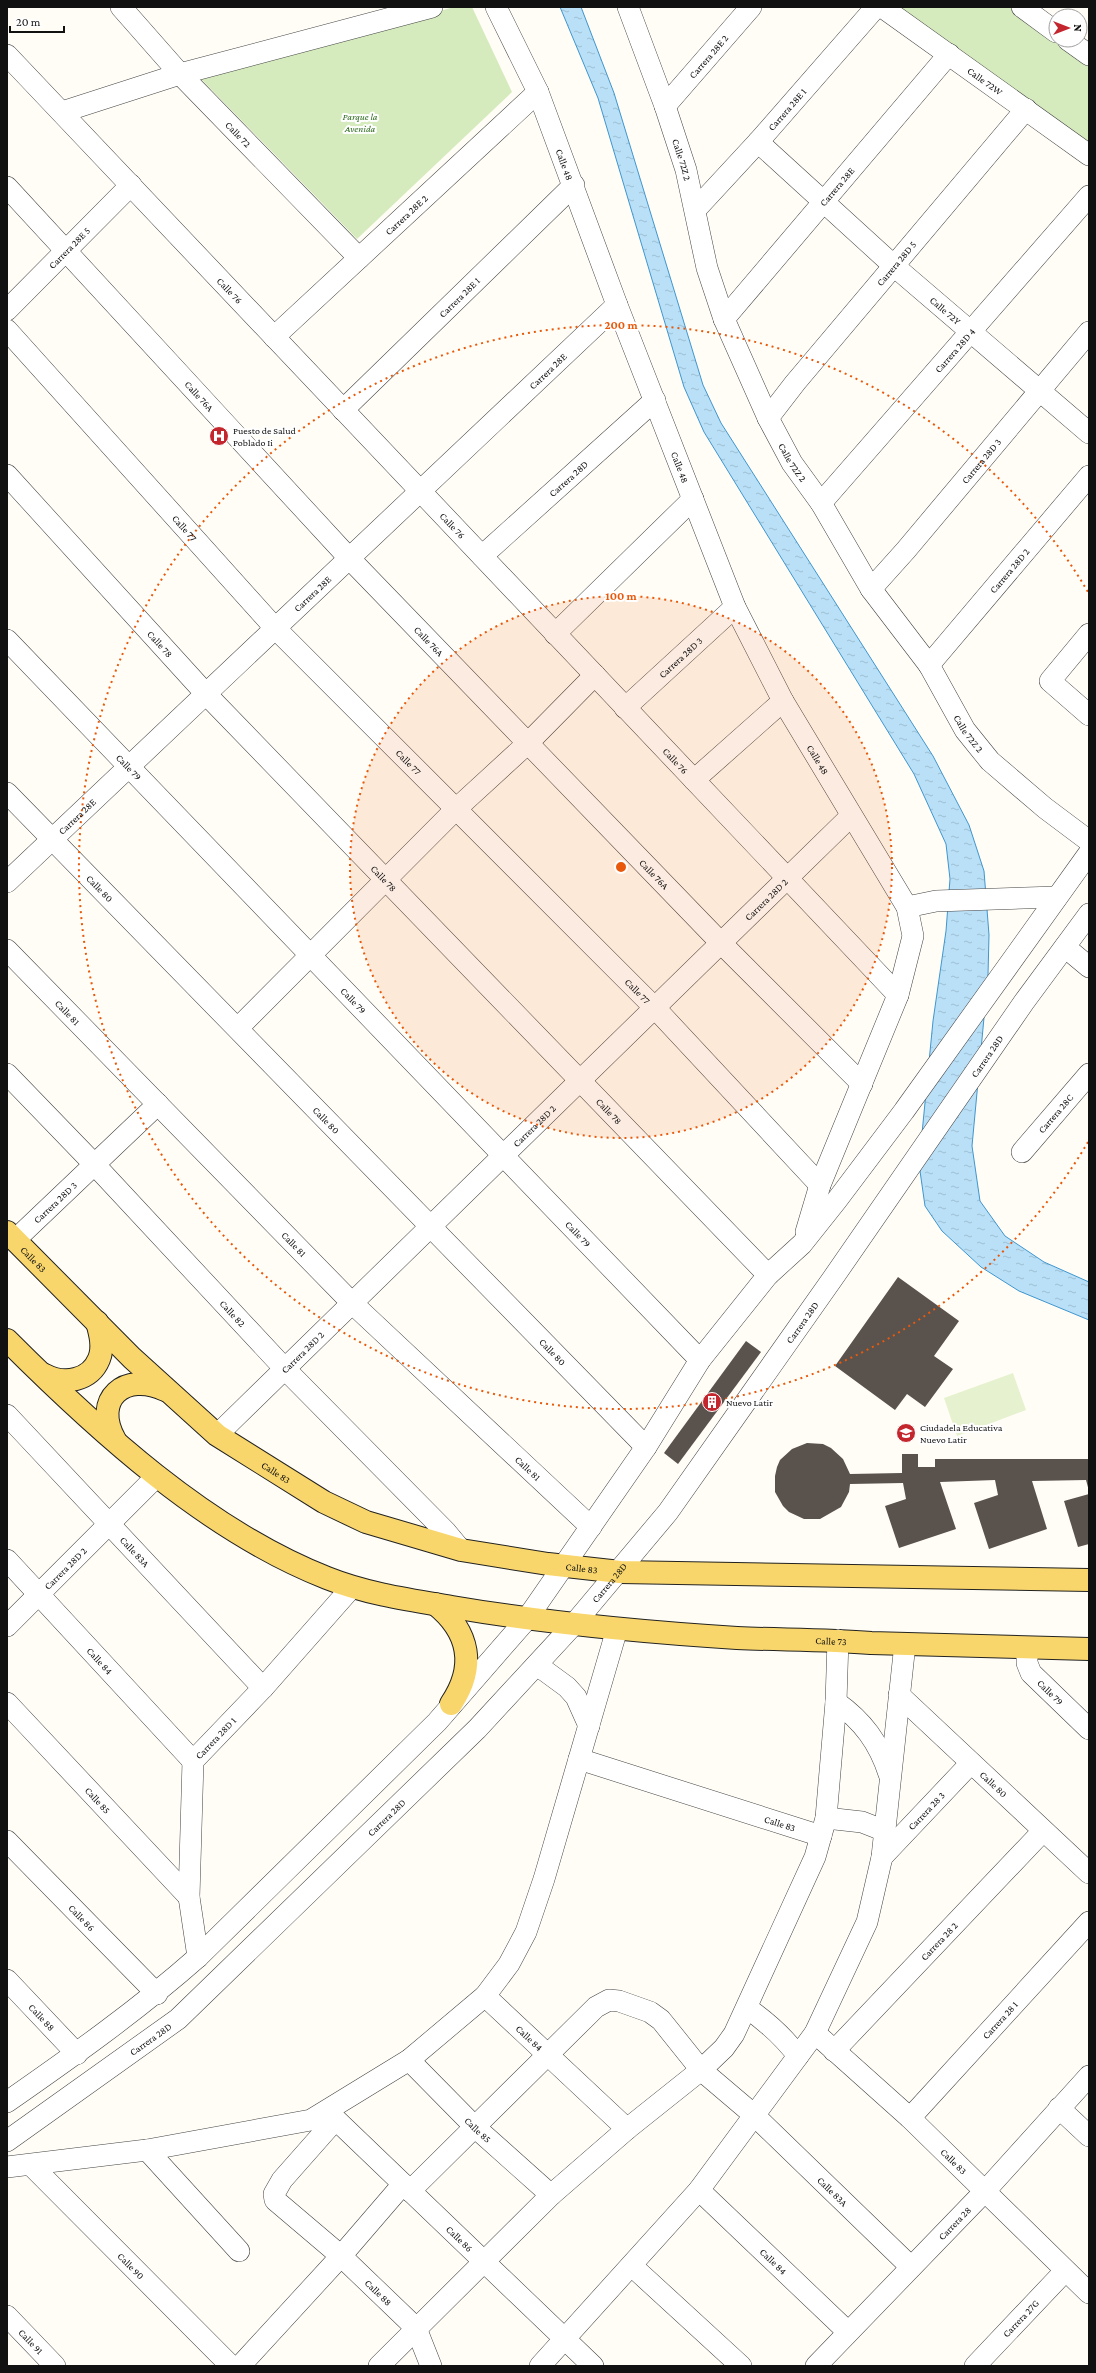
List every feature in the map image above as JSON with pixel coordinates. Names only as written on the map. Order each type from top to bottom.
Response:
[{"type":"main road","name":"Calle 83","points":[[11,1236],[132,1358],[217,1435],[303,1490],[366,1522],[462,1550],[565,1566],[620,1572]]},
{"type":"main road","points":[[38,1371],[54,1380],[72,1381],[89,1373],[100,1358],[101,1340],[97,1322]]},
{"type":"main road","points":[[7,1340],[38,1371],[157,1476],[214,1518],[255,1543],[325,1577],[352,1587],[435,1604],[526,1620],[574,1624]]},
{"type":"main road","points":[[115,1440],[108,1428],[106,1414],[111,1400],[120,1390],[132,1383],[146,1382],[172,1393]]},
{"type":"main road","points":[[620,1572],[1089,1580]]},
{"type":"main road","points":[[435,1604],[448,1615],[458,1628],[464,1643],[467,1659],[465,1675],[460,1691],[451,1704]]},
{"type":"main road","name":"Calle 73","points":[[574,1624],[617,1629],[793,1641],[838,1640],[905,1644],[1089,1649]]},
{"type":"street","name":"Calle 72","points":[[121,7],[180,74],[360,258]]},
{"type":"street","points":[[62,112],[180,74],[432,7]]},
{"type":"street","name":"Calle 48","points":[[496,7],[538,92],[574,184],[617,305],[735,607],[783,701],[907,908]]},
{"type":"street","name":"Calle 72Z 2","points":[[628,7],[665,106],[696,209],[707,268],[724,319],[768,418],[792,463],[821,503],[871,589],[929,666],[965,730],[990,761],[1045,808],[1089,841]]},
{"type":"street","name":"Carrera 28E 2","points":[[665,106],[751,7]]},
{"type":"street","name":"Carrera 28E 1","points":[[696,209],[758,142],[876,7]]},
{"type":"street","name":"Calle 72W","points":[[882,7],[1089,156]]},
{"type":"street","points":[[1022,7],[1048,26]]},
{"type":"street","name":"Carrera 28E","points":[[724,319],[949,54]]},
{"type":"street","name":"Calle 76","points":[[7,55],[898,996]]},
{"type":"street","name":"Carrera 28E 2","points":[[274,337],[538,92]]},
{"type":"street","name":"Carrera 28D 5","points":[[768,418],[1026,110]]},
{"type":"street","name":"Calle 72Y","points":[[758,142],[822,202],[894,266],[1089,433]]},
{"type":"street","name":"Carrera 28E 1","points":[[343,410],[574,184]]},
{"type":"street","name":"Carrera 28E 5","points":[[7,310],[131,185]]},
{"type":"street","name":"Calle 76A","points":[[7,187],[67,250],[349,558],[721,943],[862,1084]]},
{"type":"street","name":"Carrera 28D 4","points":[[821,503],[1089,196]]},
{"type":"street","name":"Carrera 28E","points":[[7,882],[617,305]]},
{"type":"street","name":"Calle 77","points":[[7,330],[275,628],[655,1008],[820,1185]]},
{"type":"street","name":"Carrera 28D 3","points":[[871,589],[906,550],[1089,332]]},
{"type":"street","name":"Carrera 28D","points":[[482,556],[655,400]]},
{"type":"street","name":"Calle 78","points":[[7,475],[206,694],[768,1275]]},
{"type":"street","name":"Carrera 28D 2","points":[[929,666],[1089,476]]},
{"type":"street","points":[[555,634],[693,499]]},
{"type":"street","name":"Carrera 28D 3","points":[[625,708],[735,607]]},
{"type":"street","points":[[1089,634],[1050,681],[1089,715]]},
{"type":"street","name":"Calle 79","points":[[7,640],[700,1360]]},
{"type":"street","points":[[238,1028],[456,809],[528,743],[595,675]]},
{"type":"street","points":[[694,780],[783,701]]},
{"type":"street","name":"Calle 80","points":[[7,793],[53,838],[430,1227],[646,1447]]},
{"type":"street","name":"Carrera 28D 2","points":[[217,1435],[851,816]]},
{"type":"street","points":[[7,2102],[77,2054],[157,1994],[198,1956],[437,1722],[451,1704],[526,1620],[565,1566],[646,1447],[700,1360],[768,1275],[802,1244],[904,1111],[1089,853]]},
{"type":"street","points":[[802,1244],[820,1185],[898,996],[913,936],[907,908],[936,901],[1016,900],[1057,897]]},
{"type":"street","name":"Carrera 28D","points":[[7,2141],[178,2019],[477,1729],[537,1665],[620,1572],[668,1512],[900,1182],[1024,1002],[1089,914]]},
{"type":"street","points":[[1064,947],[1089,967]]},
{"type":"street","name":"Calle 81","points":[[7,950],[352,1303],[591,1527]]},
{"type":"street","name":"Calle 82","points":[[7,1074],[94,1164],[285,1369],[462,1550]]},
{"type":"street","name":"Carrera 28C","points":[[1022,1152],[1089,1074]]},
{"type":"street","name":"Carrera 28D 3","points":[[11,1236],[94,1164],[158,1104]]},
{"type":"street","name":"Calle 83A","points":[[7,1415],[107,1525],[263,1688]]},
{"type":"street","name":"Carrera 28D 2","points":[[7,1626],[157,1476]]},
{"type":"street","name":"Calle 84","points":[[7,1560],[193,1761]]},
{"type":"street","name":"Carrera 28D 1","points":[[198,1956],[189,1897],[193,1761],[263,1688],[352,1587]]},
{"type":"street","points":[[7,2167],[148,2150],[331,2116],[409,2060],[485,1996],[509,1964],[526,1932],[544,1879],[617,1629]]},
{"type":"street","points":[[379,2366],[416,2328],[490,2266],[551,2196],[627,2130],[701,2070],[729,2042],[747,2008],[815,1857],[823,1827],[836,1702],[838,1640]]},
{"type":"street","points":[[540,2366],[560,2335],[632,2266],[699,2190],[815,2033],[867,1922],[882,1857],[905,1644]]},
{"type":"street","name":"Calle 79","points":[[1027,1648],[1027,1663],[1031,1673],[1089,1729]]},
{"type":"street","points":[[537,1665],[567,1687],[576,1697],[589,1726]]},
{"type":"street","name":"Calle 80","points":[[899,1695],[1043,1832],[1089,1873]]},
{"type":"street","points":[[836,1702],[853,1714],[870,1733],[883,1755],[890,1777]]},
{"type":"street","name":"Calle 85","points":[[7,1703],[189,1897]]},
{"type":"street","name":"Calle 83","points":[[579,1758],[823,1827],[862,1822],[885,1830]]},
{"type":"street","name":"Carrera 28 3","points":[[882,1857],[971,1763]]},
{"type":"street","name":"Carrera 28 2","points":[[834,2050],[1043,1832]]},
{"type":"street","name":"Calle 86","points":[[7,1841],[157,1994]]},
{"type":"street","name":"Carrera 28 1","points":[[910,2118],[1089,1922]]},
{"type":"street","name":"Calle 88","points":[[7,1980],[77,2054]]},
{"type":"street","name":"Calle 84","points":[[485,1996],[627,2130]]},
{"type":"street","name":"Calle 83A","points":[[240,2366],[407,2187],[476,2128],[596,2007],[609,2000],[636,2006],[662,2020],[701,2070],[754,2115],[911,2267]]},
{"type":"street","points":[[747,2008],[768,2023],[786,2040],[798,2056]]},
{"type":"street","name":"Calle 83","points":[[815,2033],[910,2118],[986,2190],[1089,2293]]},
{"type":"street","name":"Calle 85","points":[[409,2060],[476,2128],[551,2196]]},
{"type":"street","name":"Carrera 28","points":[[816,2366],[986,2190],[1089,2076]]},
{"type":"street","points":[[1059,2108],[1089,2136]]},
{"type":"street","name":"Calle 86","points":[[331,2116],[490,2266],[593,2366]]},
{"type":"street","name":"Calle 88","points":[[331,2116],[282,2180],[274,2194],[279,2205],[341,2256],[416,2328]]},
{"type":"street","points":[[148,2150],[239,2251]]},
{"type":"street","name":"Calle 90","points":[[31,2165],[231,2366]]},
{"type":"street","name":"Calle 84","points":[[699,2190],[848,2332]]},
{"type":"street","points":[[632,2266],[741,2366]]},
{"type":"street","name":"Carrera 27G","points":[[976,2366],[1065,2270]]},
{"type":"street","name":"Calle 91","points":[[7,2316],[46,2364]]},
{"type":"street","points":[[416,2328],[431,2366]]},
{"type":"green space","name":"Parque la Avenida","points":[[454,7],[472,7],[512,92],[357,239],[201,79]]},
{"type":"green space","points":[[882,7],[1022,7],[1048,26],[1048,48],[1079,48],[1089,55],[1089,155]]},
{"type":"green space","points":[[1013,1373],[1026,1410],[957,1436],[944,1398]]},
{"type":"water","points":[[560,7],[581,7],[614,93],[703,385],[721,423],[933,756],[969,825],[984,871],[989,935],[988,975],[972,1146],[980,1201],[1005,1236],[1044,1262],[1089,1282],[1089,1320],[1019,1291],[981,1267],[942,1231],[925,1206],[919,1164],[933,1021],[946,931],[950,879],[946,844],[914,774],[704,432],[684,387],[598,98]]},
{"type":"building","points":[[898,1277],[959,1321],[934,1356],[953,1369],[925,1407],[907,1394],[895,1410],[835,1366]]},
{"type":"building","name":"Nuevo Latir","points":[[746,1341],[761,1352],[678,1464],[664,1453]]},
{"type":"building","points":[[807,1443],[823,1444],[831,1448],[843,1459],[850,1474],[902,1473],[902,1454],[918,1454],[918,1467],[935,1467],[935,1459],[1089,1459],[1089,1491],[1086,1480],[1032,1481],[1047,1529],[989,1549],[974,1503],[998,1495],[995,1480],[940,1482],[956,1529],[899,1548],[885,1506],[906,1499],[903,1483],[850,1484],[849,1492],[841,1507],[820,1519],[804,1519],[789,1512],[783,1506],[775,1492],[775,1476],[777,1467],[780,1460],[792,1449]]},
{"type":"building","points":[[1089,1494],[1089,1544],[1078,1547],[1064,1501]]},
{"type":"place","name":"Puesto de Salud Poblado Ii","points":[[219,436]]},
{"type":"place","name":"Nuevo Latir","points":[[712,1402]]},
{"type":"place","name":"Ciudadela Educativa Nuevo Latir","points":[[906,1433]]}]
